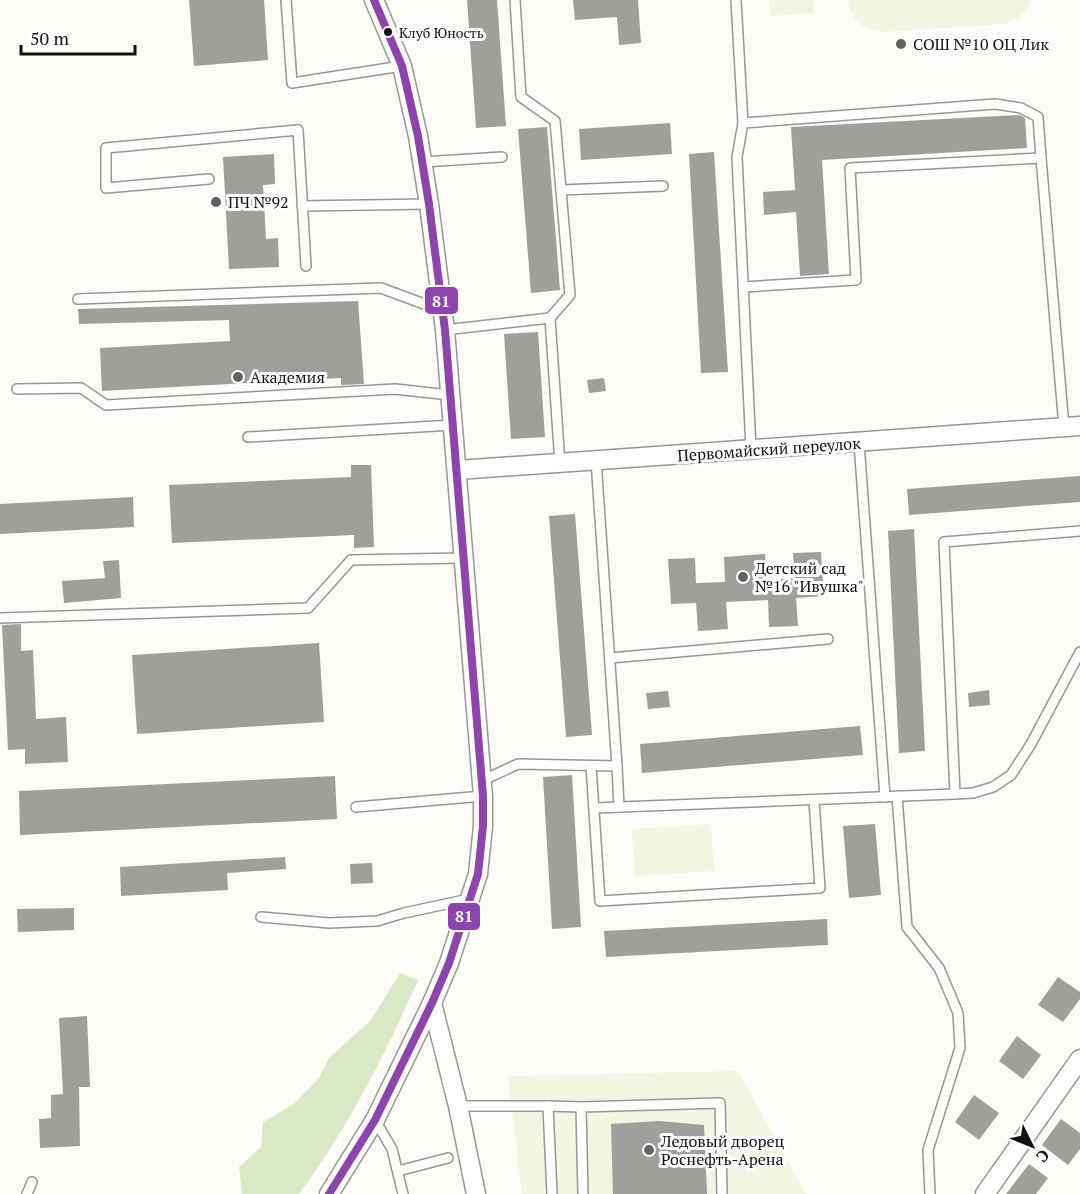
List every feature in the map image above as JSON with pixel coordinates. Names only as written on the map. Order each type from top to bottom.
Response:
[{"type":"street","points":[[329,1194],[375,1120],[432,1003],[449,963],[481,854],[482,788],[458,470],[443,311],[423,162],[402,66],[374,0]]},
{"type":"street","name":"Первомайский переулок","points":[[458,470],[1072,426]]},
{"type":"street","points":[[432,1003],[458,1106],[476,1194]]},
{"type":"street","points":[[985,1194],[1080,1059]]},
{"type":"lane","points":[[286,0],[292,83],[402,66]]},
{"type":"lane","points":[[445,330],[550,318],[570,296],[555,121],[521,97],[515,0]]},
{"type":"lane","points":[[736,0],[743,123],[737,157],[751,449]]},
{"type":"lane","points":[[743,123],[995,104],[1021,108],[1038,117],[1072,426]]},
{"type":"lane","points":[[209,179],[106,188],[106,148],[298,130],[306,267]]},
{"type":"lane","points":[[423,162],[502,157]]},
{"type":"lane","points":[[743,287],[856,280],[850,168],[1041,158]]},
{"type":"lane","points":[[561,190],[663,186]]},
{"type":"lane","points":[[302,206],[429,204]]},
{"type":"lane","points":[[78,299],[381,288],[443,311]]},
{"type":"lane","points":[[550,318],[560,464]]},
{"type":"lane","points":[[17,388],[81,388],[106,405],[395,389],[450,396]]},
{"type":"lane","points":[[248,437],[453,425]]},
{"type":"lane","points":[[859,443],[885,797]]},
{"type":"lane","points":[[596,460],[619,807]]},
{"type":"lane","points":[[955,794],[944,542],[1080,531]]},
{"type":"lane","points":[[0,618],[308,608],[351,560],[463,558]]},
{"type":"lane","points":[[610,658],[828,639]]},
{"type":"lane","points":[[594,808],[955,794],[973,793],[993,787],[1011,775],[1031,744],[1080,652]]},
{"type":"lane","points":[[356,807],[482,788],[518,764],[616,766]]},
{"type":"lane","points":[[591,766],[600,901],[820,888],[814,800]]},
{"type":"lane","points":[[897,796],[907,927],[939,968],[958,1013],[960,1048],[928,1150],[930,1194]]},
{"type":"lane","points":[[261,917],[329,923],[377,921],[469,899]]},
{"type":"lane","points":[[458,1106],[581,1107],[720,1103],[722,1194]]},
{"type":"lane","points":[[548,1106],[552,1194]]},
{"type":"lane","points":[[581,1107],[583,1194]]},
{"type":"lane","points":[[375,1120],[392,1149],[403,1194]]},
{"type":"lane","points":[[398,1171],[448,1158]]},
{"type":"lane","points":[[27,1194],[32,1182]]},
{"type":"green space","points":[[769,0],[813,0],[814,13],[770,16]]},
{"type":"green space","points":[[848,0],[1031,0],[1020,16],[1003,24],[882,32],[869,29],[859,23],[852,13]]},
{"type":"green space","points":[[711,824],[714,871],[635,876],[632,829]]},
{"type":"green space","points":[[400,973],[418,980],[379,1063],[317,1169],[299,1194],[242,1194],[239,1167],[261,1147],[263,1122],[294,1104],[319,1078],[329,1058],[371,1020]]},
{"type":"green space","name":"Ледовый дворец Роснефть-Арена","points":[[738,1071],[806,1194],[522,1194],[508,1076]]},
{"type":"building","points":[[189,0],[264,0],[268,60],[194,66]]},
{"type":"building","points":[[467,0],[497,0],[506,126],[476,128]]},
{"type":"building","points":[[573,0],[638,0],[641,43],[619,45],[617,17],[575,20]]},
{"type":"building","points":[[1020,115],[1025,118],[1027,148],[822,160],[829,274],[800,276],[796,212],[764,215],[763,192],[795,190],[791,127]]},
{"type":"building","points":[[670,123],[672,154],[581,160],[579,129]]},
{"type":"building","points":[[547,127],[560,290],[531,293],[518,129]]},
{"type":"building","points":[[714,152],[728,372],[701,373],[689,154]]},
{"type":"building","points":[[274,154],[275,184],[263,185],[266,239],[278,238],[279,267],[229,269],[223,157]]},
{"type":"building","points":[[358,301],[364,384],[341,385],[341,378],[102,391],[100,348],[230,341],[229,320],[79,324],[78,309]]},
{"type":"building","points":[[538,332],[545,437],[511,439],[504,334]]},
{"type":"building","points":[[604,378],[606,391],[589,393],[587,380]]},
{"type":"building","points":[[351,465],[371,465],[374,547],[354,548],[354,535],[172,543],[169,485],[351,477]]},
{"type":"building","points":[[1080,476],[1080,502],[909,515],[907,489]]},
{"type":"building","points":[[133,497],[134,527],[0,534],[0,504]]},
{"type":"building","points":[[575,514],[592,735],[566,737],[549,516]]},
{"type":"building","points":[[914,529],[925,751],[899,753],[888,531]]},
{"type":"building","points":[[821,552],[824,596],[796,598],[798,626],[769,627],[768,600],[726,602],[728,629],[698,631],[696,603],[671,604],[668,559],[695,558],[696,583],[725,582],[724,557],[765,554],[767,580],[795,578],[793,553]]},
{"type":"building","points":[[119,560],[121,598],[64,603],[62,581],[105,578],[103,561]]},
{"type":"building","points":[[21,624],[21,651],[33,650],[36,719],[66,717],[68,762],[25,764],[25,749],[8,750],[2,625]]},
{"type":"building","points":[[319,643],[324,722],[137,734],[132,655]]},
{"type":"building","points":[[989,690],[990,705],[969,707],[968,693]]},
{"type":"building","points":[[668,691],[670,707],[648,709],[646,693]]},
{"type":"building","points":[[860,726],[863,755],[642,773],[640,744]]},
{"type":"building","points":[[572,775],[581,927],[552,929],[543,777]]},
{"type":"building","points":[[335,776],[337,819],[20,835],[19,791]]},
{"type":"building","points":[[875,824],[881,895],[849,898],[843,826]]},
{"type":"building","points":[[285,857],[286,869],[227,873],[228,890],[121,896],[120,867]]},
{"type":"building","points":[[372,863],[373,883],[351,884],[350,864]]},
{"type":"building","points":[[74,908],[74,930],[18,932],[17,909]]},
{"type":"building","points":[[827,919],[828,945],[606,957],[604,931]]},
{"type":"building","points":[[1058,977],[1080,992],[1080,999],[1063,1022],[1038,1005]]},
{"type":"building","points":[[87,1016],[90,1087],[79,1087],[80,1146],[40,1148],[39,1119],[51,1118],[51,1095],[63,1094],[59,1018]]},
{"type":"building","points":[[1017,1036],[1041,1055],[1023,1079],[999,1061]]},
{"type":"building","points":[[974,1095],[999,1113],[979,1140],[955,1122]]},
{"type":"building","points":[[1061,1119],[1080,1133],[1080,1149],[1068,1165],[1042,1145]]},
{"type":"building","points":[[659,1121],[704,1125],[707,1194],[613,1194],[611,1124]]},
{"type":"building","points":[[1029,1164],[1048,1178],[1036,1194],[1006,1194]]},
{"type":"transit line","name":"81","points":[[329,1194],[375,1120],[449,963],[478,874],[483,826],[483,796],[445,330],[429,204],[418,136],[402,66],[374,0]]},
{"type":"place","name":"Клуб Юность","points":[[388,32]]},
{"type":"place","name":"СОШ №10 ОЦ Лик","points":[[901,44]]},
{"type":"place","name":"ПЧ №92","points":[[216,202]]},
{"type":"place","name":"Академия","points":[[238,377]]},
{"type":"place","name":"Детский сад №16 \"Ивушка\"","points":[[743,577]]},
{"type":"place","name":"Ледовый дворец Роснефть-Арена","points":[[649,1150]]}]
